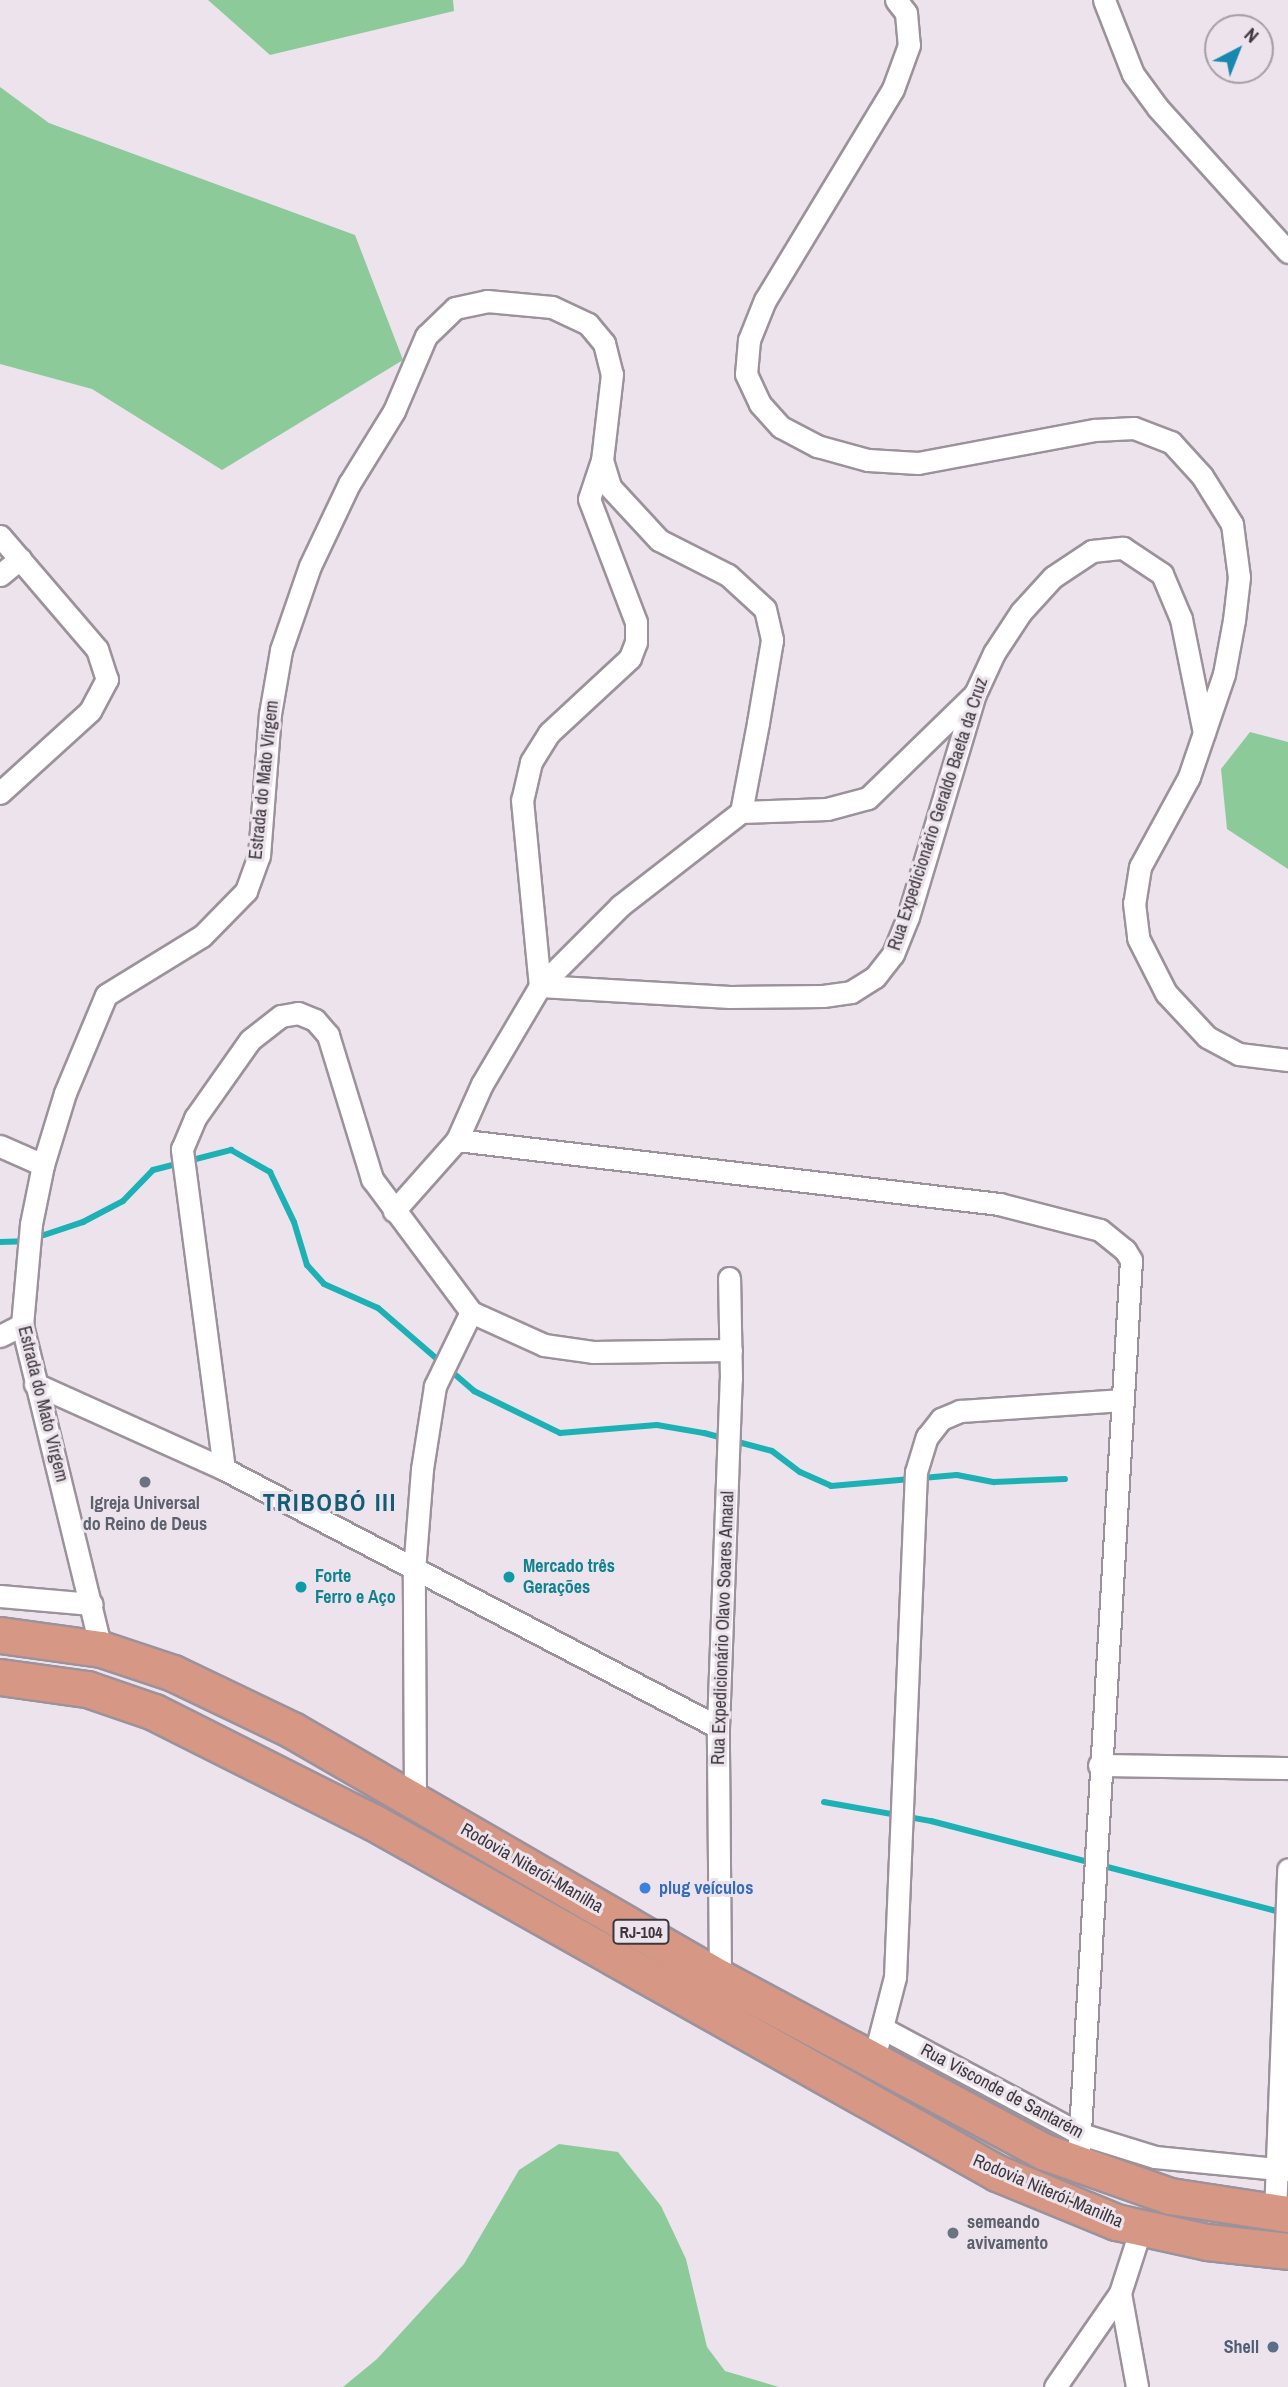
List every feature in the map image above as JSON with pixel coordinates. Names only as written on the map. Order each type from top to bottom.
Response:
[{"type":"highway","name":"Rodovia Niterói-Manilha","points":[[0,1635],[101,1649],[185,1679],[292,1730],[720,1978],[873,2062],[1080,2150],[1170,2196],[1282,2214]]},
{"type":"highway","name":"Rodovia Niterói-Manilha","points":[[0,1677],[87,1689],[154,1712],[385,1829],[997,2173],[1116,2222],[1207,2242],[1288,2251]]},
{"type":"street","points":[[896,0],[906,13],[909,45],[893,89],[765,300],[749,340],[746,374],[760,404],[781,427],[817,446],[869,460],[918,463],[1095,430],[1134,428],[1171,442],[1202,476],[1232,524],[1239,576],[1224,674],[1204,733],[1189,777],[1140,867],[1134,903],[1138,938],[1166,993],[1207,1037],[1239,1054],[1288,1060]]},
{"type":"street","points":[[1104,0],[1133,74],[1158,108],[1288,252]]},
{"type":"street","name":"Estrada do Mato Virgem","points":[[101,1649],[22,1325],[32,1223],[43,1165],[65,1093],[107,995],[118,984],[202,936],[246,891],[259,856],[270,714],[281,650],[310,566],[349,484],[394,411],[426,336],[455,308],[486,301],[552,307],[588,324],[604,344],[612,374],[602,460]]},
{"type":"street","points":[[602,460],[610,487],[659,540],[728,575],[765,609],[772,639],[740,812]]},
{"type":"street","points":[[540,986],[522,800],[531,762],[549,733],[630,657],[636,642],[636,622],[589,499],[602,460]]},
{"type":"street","points":[[0,536],[97,649],[107,679],[90,711],[0,793]]},
{"type":"street","name":"Rua Expedicionário Geraldo Baeta da Cruz","points":[[540,986],[730,997],[823,996],[851,992],[875,977],[893,954],[908,917],[975,694],[1021,612],[1054,577],[1092,551],[1123,548],[1162,574],[1181,619],[1204,733]]},
{"type":"street","points":[[0,575],[20,559]]},
{"type":"street","points":[[394,1211],[457,1140],[482,1084],[540,986],[620,906],[740,812],[827,809],[868,798],[975,694]]},
{"type":"street","points":[[224,1468],[209,1330],[182,1159],[195,1118],[250,1040],[281,1016],[298,1013],[315,1020],[328,1035],[362,1155],[372,1180],[471,1312],[544,1345],[593,1352],[731,1350]]},
{"type":"street","points":[[457,1140],[741,1177],[999,1204],[1100,1230],[1116,1241],[1131,1260],[1120,1400],[1094,1852],[1080,2150]]},
{"type":"street","points":[[0,1146],[43,1165]]},
{"type":"street","name":"Rua Expedicionário Olavo Soares Amaral","points":[[720,1978],[718,1727],[728,1474],[727,1424],[731,1350],[729,1278]]},
{"type":"street","points":[[415,1800],[415,1571],[422,1469],[435,1386],[449,1351],[471,1312]]},
{"type":"street","points":[[0,1336],[22,1325]]},
{"type":"street","points":[[35,1384],[224,1468],[415,1571],[718,1727]]},
{"type":"street","points":[[873,2062],[884,2029],[895,1977],[916,1482],[928,1437],[941,1419],[960,1411],[1120,1400]]},
{"type":"street","points":[[0,1596],[92,1604]]},
{"type":"street","points":[[1099,1765],[1288,1768]]},
{"type":"street","points":[[1282,2214],[1281,1957],[1288,1869]]},
{"type":"street","name":"Rua Visconde de Santarém","points":[[884,2029],[1080,2150],[1281,2170]]},
{"type":"street","points":[[1055,2387],[1120,2293],[1142,2228]]},
{"type":"street","points":[[1120,2293],[1137,2387]]},
{"type":"green space","points":[[208,0],[453,0],[454,11],[270,55]]},
{"type":"green space","points":[[0,87],[49,123],[355,235],[403,360],[222,470],[92,389],[0,364]]},
{"type":"green space","points":[[1250,732],[1288,742],[1288,869],[1227,829],[1221,769]]},
{"type":"green space","points":[[559,2144],[618,2152],[661,2206],[686,2259],[707,2347],[725,2371],[779,2387],[343,2387],[377,2359],[464,2264],[519,2170]]},
{"type":"waterway","points":[[35,1238],[83,1222],[123,1201],[153,1170],[231,1150],[270,1172],[294,1222],[307,1265],[324,1284],[378,1308],[474,1391],[560,1433],[657,1425],[704,1433],[772,1451],[800,1472],[831,1486],[957,1475],[994,1482],[1065,1479]]},
{"type":"waterway","points":[[0,1242],[25,1241]]},
{"type":"waterway","points":[[824,1802],[931,1821],[1281,1912]]},
{"type":"place","name":"Igreja Universal do Reino de Deus","points":[[145,1482]]},
{"type":"place","name":"Mercado três Gerações","points":[[509,1577]]},
{"type":"place","name":"Forte Ferro e Aço","points":[[301,1587]]},
{"type":"place","name":"plug veículos","points":[[645,1888]]},
{"type":"place","name":"semeando avivamento","points":[[953,2233]]},
{"type":"place","name":"Shell","points":[[1273,2347]]},
{"type":"district","name":"TRIBOBÓ III","points":[[330,1503]]}]
